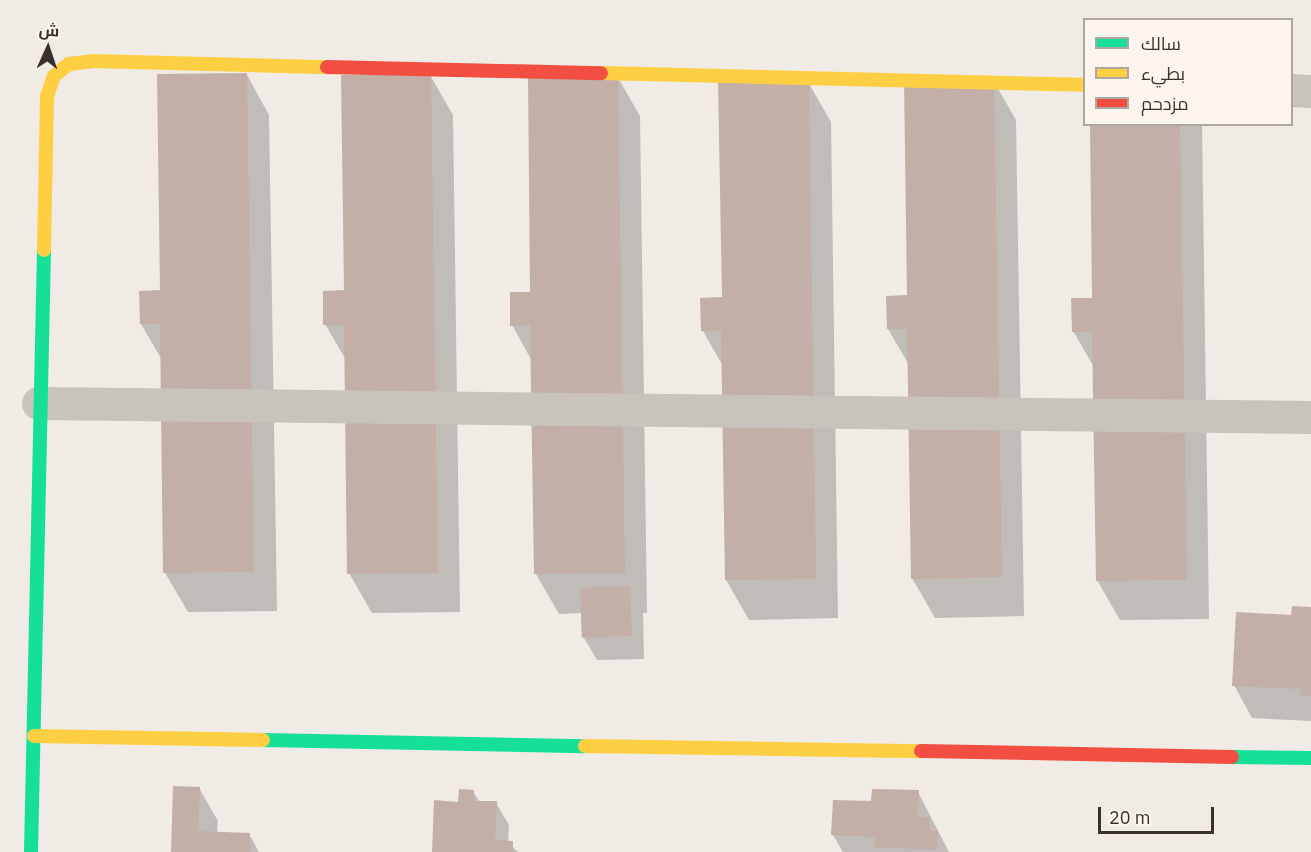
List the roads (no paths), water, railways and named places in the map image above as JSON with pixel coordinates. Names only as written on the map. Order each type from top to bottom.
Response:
[{"type":"street","points":[[31,852],[38,403],[47,96],[54,75],[69,64],[92,61],[1083,85]]},
{"type":"street","points":[[1293,90],[1311,91]]},
{"type":"street","points":[[38,403],[1311,417]]},
{"type":"street","points":[[34,736],[1311,758]]}]
